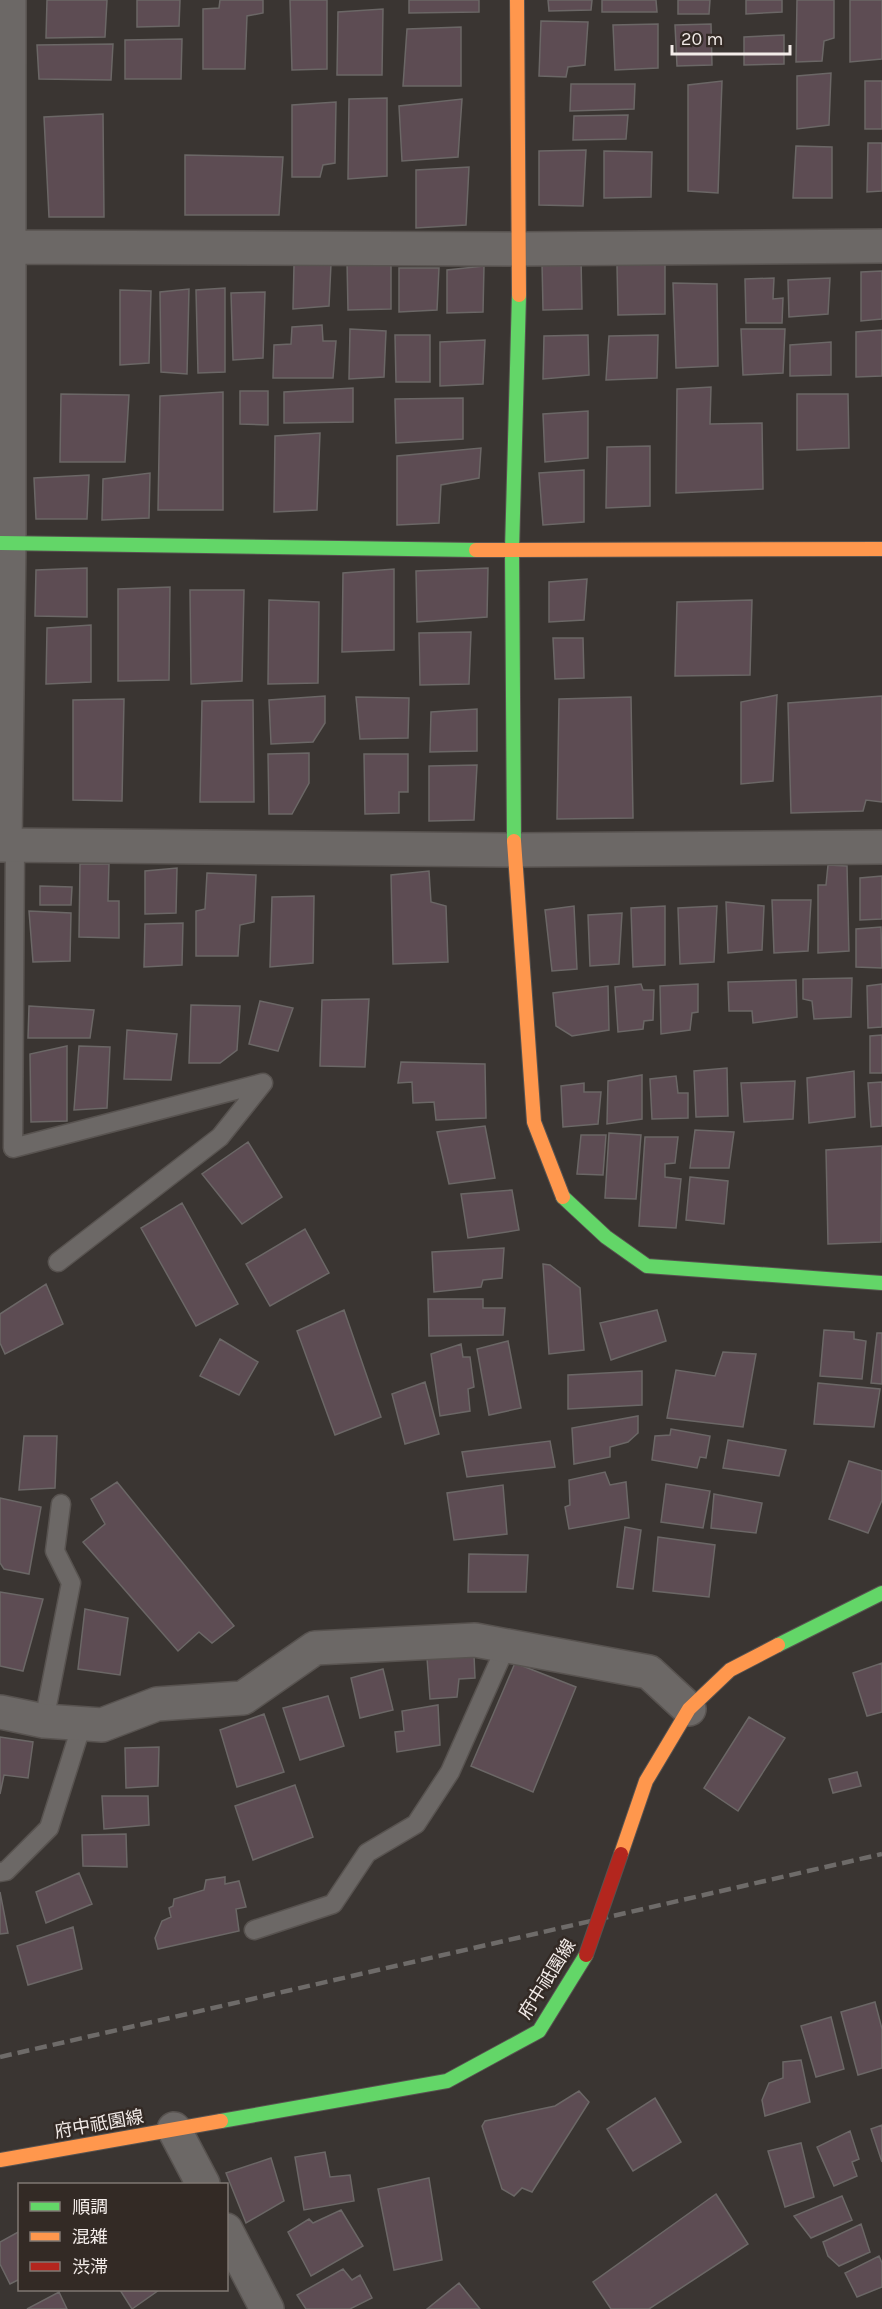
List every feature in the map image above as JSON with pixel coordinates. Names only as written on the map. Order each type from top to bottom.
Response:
[{"type":"street","points":[[9,0],[5,248],[7,845],[514,850],[882,847]]},
{"type":"street","points":[[516,0],[520,249],[512,550],[514,850],[534,1122],[561,1195],[606,1237],[647,1266],[882,1283]]},
{"type":"street","points":[[5,248],[520,249],[882,246]]},
{"type":"street","points":[[5,543],[512,550],[882,549]]},
{"type":"street","name":"府中祇園線","points":[[0,2160],[447,2081],[539,2031],[586,1955],[646,1781],[689,1709],[730,1670],[882,1593]]},
{"type":"street","points":[[0,1712],[44,1721],[102,1725],[157,1704],[243,1698],[315,1648],[475,1640],[649,1672],[689,1709]]},
{"type":"street","points":[[174,2129],[202,2183]]},
{"type":"street","points":[[228,2234],[267,2309]]},
{"type":"lane","points":[[7,845],[7,982],[13,1148],[263,1083],[220,1137],[58,1262]]},
{"type":"lane","points":[[44,1721],[71,1583],[55,1551],[61,1504]]},
{"type":"lane","points":[[254,1930],[333,1904],[367,1853],[416,1824],[450,1772],[506,1646]]},
{"type":"lane","points":[[0,1872],[6,1871],[49,1828],[82,1724]]},
{"type":"building","points":[[47,0],[107,0],[105,37],[46,38]]},
{"type":"building","points":[[137,0],[180,0],[179,26],[137,27]]},
{"type":"building","points":[[220,0],[263,0],[263,13],[247,16],[245,69],[203,69],[203,9],[219,8]]},
{"type":"building","points":[[290,0],[327,0],[327,69],[292,70]]},
{"type":"building","points":[[409,0],[479,0],[479,12],[409,13]]},
{"type":"building","points":[[548,0],[592,0],[591,10],[549,11]]},
{"type":"building","points":[[602,0],[656,0],[657,12],[602,12]]},
{"type":"building","points":[[678,0],[710,0],[709,14],[678,14]]},
{"type":"building","points":[[746,0],[782,0],[782,12],[746,14]]},
{"type":"building","points":[[797,0],[834,0],[834,38],[824,41],[822,61],[796,62]]},
{"type":"building","points":[[850,0],[882,0],[882,59],[850,62]]},
{"type":"building","points":[[383,9],[382,75],[337,75],[338,12]]},
{"type":"building","points":[[541,21],[588,22],[585,65],[568,67],[566,77],[539,76]]},
{"type":"building","points":[[658,24],[658,68],[615,70],[613,25]]},
{"type":"building","points":[[711,24],[712,65],[677,66],[675,25]]},
{"type":"building","points":[[461,27],[461,86],[403,86],[407,29]]},
{"type":"building","points":[[784,35],[784,64],[744,65],[744,37]]},
{"type":"building","points":[[182,39],[181,79],[125,79],[125,40]]},
{"type":"building","points":[[113,44],[111,80],[39,79],[37,45]]},
{"type":"building","points":[[831,73],[829,125],[797,129],[797,76]]},
{"type":"building","points":[[722,81],[718,193],[688,191],[688,85]]},
{"type":"building","points":[[865,81],[882,81],[882,129],[865,129]]},
{"type":"building","points":[[571,84],[635,84],[634,109],[570,111]]},
{"type":"building","points":[[387,98],[387,176],[348,179],[349,99]]},
{"type":"building","points":[[462,99],[458,157],[402,161],[399,106]]},
{"type":"building","points":[[336,102],[335,163],[323,165],[320,177],[292,177],[292,105]]},
{"type":"building","points":[[103,114],[104,217],[49,217],[44,117]]},
{"type":"building","points":[[628,115],[626,139],[573,140],[574,116]]},
{"type":"building","points":[[868,143],[882,143],[882,191],[867,192]]},
{"type":"building","points":[[796,146],[832,147],[832,198],[793,198]]},
{"type":"building","points":[[586,150],[583,206],[539,205],[539,151]]},
{"type":"building","points":[[604,151],[652,152],[651,197],[604,198]]},
{"type":"building","points":[[185,155],[283,157],[279,215],[185,215]]},
{"type":"building","points":[[469,167],[466,225],[416,228],[416,170]]},
{"type":"building","points":[[581,258],[582,309],[543,310],[542,263]]},
{"type":"building","points":[[391,260],[391,309],[348,310],[347,261]]},
{"type":"building","points":[[665,262],[665,314],[618,315],[617,265]]},
{"type":"building","points":[[331,264],[329,306],[293,309],[294,265]]},
{"type":"building","points":[[484,266],[483,312],[447,313],[447,270]]},
{"type":"building","points":[[399,268],[439,268],[437,310],[399,312]]},
{"type":"building","points":[[882,271],[882,319],[861,321],[861,272]]},
{"type":"building","points":[[774,278],[773,299],[783,298],[782,323],[746,323],[745,279]]},
{"type":"building","points":[[830,278],[828,314],[789,317],[788,280]]},
{"type":"building","points":[[673,283],[717,284],[718,366],[676,368]]},
{"type":"building","points":[[225,288],[225,372],[198,373],[196,290]]},
{"type":"building","points":[[189,289],[187,374],[161,372],[160,292]]},
{"type":"building","points":[[120,290],[151,291],[149,363],[120,365]]},
{"type":"building","points":[[265,292],[263,358],[233,360],[231,293]]},
{"type":"building","points":[[322,325],[323,341],[336,341],[333,378],[273,378],[274,345],[291,344],[292,327]]},
{"type":"building","points":[[350,329],[386,331],[384,377],[349,379]]},
{"type":"building","points":[[741,329],[785,329],[783,373],[743,375]]},
{"type":"building","points":[[882,330],[882,376],[856,377],[856,332]]},
{"type":"building","points":[[395,335],[430,335],[430,382],[396,382]]},
{"type":"building","points":[[588,335],[589,375],[543,379],[544,336]]},
{"type":"building","points":[[658,335],[657,378],[606,380],[609,336]]},
{"type":"building","points":[[485,340],[483,384],[440,386],[440,342]]},
{"type":"building","points":[[831,342],[831,375],[790,376],[790,345]]},
{"type":"building","points":[[711,387],[710,424],[762,423],[763,489],[676,493],[677,389]]},
{"type":"building","points":[[353,388],[353,422],[284,423],[284,392]]},
{"type":"building","points":[[240,391],[268,391],[268,425],[240,424]]},
{"type":"building","points":[[223,392],[223,510],[158,510],[160,396]]},
{"type":"building","points":[[61,394],[129,395],[125,462],[60,462]]},
{"type":"building","points":[[797,394],[848,394],[849,448],[797,450]]},
{"type":"building","points":[[463,398],[463,439],[396,443],[395,399]]},
{"type":"building","points":[[588,411],[588,458],[545,462],[543,414]]},
{"type":"building","points":[[320,433],[317,510],[274,512],[275,436]]},
{"type":"building","points":[[650,446],[650,506],[606,508],[607,447]]},
{"type":"building","points":[[481,448],[479,478],[441,485],[439,523],[397,525],[397,456]]},
{"type":"building","points":[[584,470],[584,522],[543,525],[539,473]]},
{"type":"building","points":[[150,473],[149,518],[102,520],[103,479]]},
{"type":"building","points":[[89,475],[87,519],[36,519],[34,478]]},
{"type":"building","points":[[87,568],[87,617],[35,616],[36,570]]},
{"type":"building","points":[[488,568],[487,617],[417,622],[416,571]]},
{"type":"building","points":[[394,569],[394,650],[342,652],[343,573]]},
{"type":"building","points":[[587,579],[584,620],[549,622],[549,582]]},
{"type":"building","points":[[170,587],[169,680],[118,681],[118,589]]},
{"type":"building","points":[[190,590],[244,590],[242,681],[191,684]]},
{"type":"building","points":[[269,600],[319,602],[318,683],[268,684]]},
{"type":"building","points":[[752,600],[750,675],[675,676],[677,602]]},
{"type":"building","points":[[91,625],[91,682],[46,684],[47,628]]},
{"type":"building","points":[[471,632],[469,684],[420,685],[419,633]]},
{"type":"building","points":[[553,638],[583,638],[584,678],[555,679]]},
{"type":"building","points":[[777,695],[773,781],[741,784],[741,702]]},
{"type":"building","points":[[325,696],[325,723],[313,742],[271,744],[269,700]]},
{"type":"building","points":[[882,696],[882,802],[866,800],[863,811],[791,813],[788,703]]},
{"type":"building","points":[[356,697],[409,698],[408,738],[360,739]]},
{"type":"building","points":[[631,697],[633,818],[557,819],[559,699]]},
{"type":"building","points":[[124,699],[122,801],[73,800],[73,700]]},
{"type":"building","points":[[253,700],[254,802],[200,802],[202,701]]},
{"type":"building","points":[[477,709],[477,751],[430,752],[431,712]]},
{"type":"building","points":[[309,753],[309,783],[292,814],[269,814],[268,754]]},
{"type":"building","points":[[364,754],[408,754],[408,792],[399,792],[399,813],[365,814]]},
{"type":"building","points":[[477,765],[474,820],[429,821],[429,766]]},
{"type":"building","points":[[80,864],[109,864],[108,901],[119,901],[119,938],[79,937]]},
{"type":"building","points":[[828,865],[847,866],[849,951],[818,953],[818,885],[826,885]]},
{"type":"building","points":[[177,868],[176,913],[145,914],[145,871]]},
{"type":"building","points":[[429,871],[431,902],[446,906],[448,962],[393,964],[391,875]]},
{"type":"building","points":[[207,873],[256,875],[254,922],[240,925],[238,956],[196,956],[196,911],[205,909]]},
{"type":"building","points":[[882,876],[882,919],[860,920],[860,878]]},
{"type":"building","points":[[40,886],[72,887],[71,905],[40,905]]},
{"type":"building","points":[[314,896],[313,963],[270,967],[272,897]]},
{"type":"building","points":[[772,900],[811,900],[808,951],[774,953]]},
{"type":"building","points":[[726,902],[764,906],[762,950],[728,953]]},
{"type":"building","points":[[574,906],[577,969],[552,971],[545,910]]},
{"type":"building","points":[[665,906],[665,965],[633,967],[631,908]]},
{"type":"building","points":[[717,906],[714,962],[680,964],[678,908]]},
{"type":"building","points":[[29,911],[71,913],[70,961],[33,962]]},
{"type":"building","points":[[622,913],[619,964],[590,966],[588,915]]},
{"type":"building","points":[[183,923],[182,965],[144,967],[145,924]]},
{"type":"building","points":[[881,927],[882,968],[856,967],[856,929]]},
{"type":"building","points":[[852,978],[851,1017],[814,1019],[812,1001],[803,999],[803,979]]},
{"type":"building","points":[[796,980],[797,1017],[753,1023],[752,1011],[729,1011],[728,982]]},
{"type":"building","points":[[641,984],[643,990],[654,990],[653,1020],[644,1021],[643,1029],[618,1032],[615,987]]},
{"type":"building","points":[[698,984],[698,1012],[692,1013],[690,1030],[661,1034],[660,986]]},
{"type":"building","points":[[882,984],[882,1027],[868,1028],[867,986]]},
{"type":"building","points":[[608,986],[609,1030],[572,1036],[556,1026],[553,993]]},
{"type":"building","points":[[369,999],[365,1067],[320,1066],[322,1000]]},
{"type":"building","points":[[260,1001],[293,1008],[278,1051],[249,1044]]},
{"type":"building","points":[[191,1005],[240,1006],[237,1050],[220,1063],[189,1063]]},
{"type":"building","points":[[29,1006],[94,1010],[90,1038],[28,1038]]},
{"type":"building","points":[[127,1030],[177,1034],[171,1080],[124,1079]]},
{"type":"building","points":[[882,1035],[882,1073],[870,1073],[870,1036]]},
{"type":"building","points":[[67,1046],[67,1121],[31,1122],[30,1054]]},
{"type":"building","points":[[79,1046],[110,1047],[107,1108],[74,1110]]},
{"type":"building","points":[[401,1062],[485,1064],[486,1118],[436,1120],[434,1102],[413,1103],[412,1082],[398,1083]]},
{"type":"building","points":[[727,1068],[728,1116],[696,1117],[694,1071]]},
{"type":"building","points":[[854,1071],[855,1117],[809,1123],[807,1078]]},
{"type":"building","points":[[642,1075],[642,1119],[607,1124],[608,1081]]},
{"type":"building","points":[[676,1076],[678,1093],[688,1093],[688,1118],[652,1119],[650,1079]]},
{"type":"building","points":[[795,1081],[793,1119],[744,1122],[741,1083]]},
{"type":"building","points":[[882,1082],[882,1126],[871,1127],[868,1083]]},
{"type":"building","points":[[584,1083],[584,1092],[601,1092],[598,1124],[563,1127],[561,1086]]},
{"type":"building","points":[[485,1126],[495,1178],[449,1184],[437,1132]]},
{"type":"building","points":[[695,1130],[734,1132],[729,1168],[690,1168]]},
{"type":"building","points":[[609,1133],[641,1135],[636,1199],[605,1198]]},
{"type":"building","points":[[581,1135],[606,1135],[603,1175],[577,1174]]},
{"type":"building","points":[[645,1137],[678,1137],[675,1163],[665,1164],[665,1177],[681,1179],[676,1228],[639,1226]]},
{"type":"building","points":[[248,1142],[282,1197],[242,1224],[202,1174]]},
{"type":"building","points":[[882,1146],[881,1242],[828,1244],[826,1150]]},
{"type":"building","points":[[690,1177],[728,1181],[724,1224],[686,1220]]},
{"type":"building","points":[[512,1190],[519,1230],[468,1238],[461,1194]]},
{"type":"building","points":[[182,1203],[238,1304],[196,1326],[141,1228]]},
{"type":"building","points":[[305,1229],[329,1273],[270,1306],[246,1264]]},
{"type":"building","points":[[504,1248],[502,1278],[483,1280],[481,1287],[434,1292],[432,1252]]},
{"type":"building","points":[[543,1264],[550,1265],[580,1288],[584,1350],[549,1354]]},
{"type":"building","points":[[46,1284],[63,1324],[5,1354],[0,1343],[0,1314]]},
{"type":"building","points":[[428,1299],[483,1299],[483,1308],[505,1308],[503,1335],[429,1336]]},
{"type":"building","points":[[344,1310],[381,1417],[335,1435],[297,1331]]},
{"type":"building","points":[[657,1310],[666,1341],[611,1360],[600,1323]]},
{"type":"building","points":[[824,1330],[854,1332],[854,1339],[866,1341],[862,1379],[820,1376]]},
{"type":"building","points":[[877,1333],[882,1333],[882,1384],[871,1383]]},
{"type":"building","points":[[220,1339],[258,1362],[239,1395],[200,1376]]},
{"type":"building","points":[[508,1341],[521,1408],[489,1415],[477,1349]]},
{"type":"building","points":[[461,1344],[463,1357],[470,1357],[474,1387],[468,1389],[470,1411],[440,1416],[431,1354]]},
{"type":"building","points":[[723,1352],[756,1354],[743,1427],[667,1418],[676,1370],[715,1376]]},
{"type":"building","points":[[642,1371],[642,1405],[568,1409],[568,1375]]},
{"type":"building","points":[[425,1382],[439,1434],[405,1444],[392,1394]]},
{"type":"building","points":[[818,1383],[880,1389],[874,1427],[814,1424]]},
{"type":"building","points":[[638,1416],[638,1433],[628,1442],[610,1447],[610,1457],[574,1464],[572,1428]]},
{"type":"building","points":[[671,1429],[710,1436],[706,1458],[700,1457],[697,1468],[652,1460],[655,1436],[670,1435]]},
{"type":"building","points":[[24,1436],[57,1436],[55,1488],[19,1490]]},
{"type":"building","points":[[728,1440],[786,1450],[779,1476],[723,1468]]},
{"type":"building","points":[[550,1441],[555,1467],[467,1477],[462,1452]]},
{"type":"building","points":[[849,1461],[882,1471],[882,1500],[868,1533],[829,1519]]},
{"type":"building","points":[[605,1472],[610,1485],[626,1482],[629,1518],[569,1529],[565,1507],[570,1505],[569,1480]]},
{"type":"building","points":[[117,1482],[234,1626],[212,1643],[199,1632],[178,1651],[83,1542],[105,1524],[91,1499]]},
{"type":"building","points":[[666,1484],[710,1491],[703,1528],[661,1522]]},
{"type":"building","points":[[503,1485],[507,1534],[454,1540],[447,1493]]},
{"type":"building","points":[[714,1494],[762,1503],[756,1533],[711,1528]]},
{"type":"building","points":[[0,1498],[41,1507],[29,1574],[4,1569],[0,1563]]},
{"type":"building","points":[[625,1527],[641,1530],[633,1589],[617,1587]]},
{"type":"building","points":[[658,1537],[715,1545],[709,1597],[653,1591]]},
{"type":"building","points":[[469,1554],[528,1555],[526,1592],[468,1592]]},
{"type":"building","points":[[0,1592],[43,1599],[23,1671],[0,1666]]},
{"type":"building","points":[[85,1609],[128,1618],[120,1675],[78,1669]]},
{"type":"building","points":[[474,1655],[475,1678],[459,1679],[457,1697],[430,1699],[427,1658]]},
{"type":"building","points":[[515,1663],[576,1687],[533,1792],[471,1766]]},
{"type":"building","points":[[882,1663],[882,1712],[867,1716],[853,1673]]},
{"type":"building","points":[[383,1669],[393,1710],[360,1718],[351,1678]]},
{"type":"building","points":[[328,1696],[344,1746],[300,1760],[283,1708]]},
{"type":"building","points":[[438,1705],[440,1745],[397,1752],[395,1732],[404,1731],[402,1711]]},
{"type":"building","points":[[264,1714],[284,1772],[237,1787],[220,1730]]},
{"type":"building","points":[[749,1717],[785,1738],[738,1811],[704,1788]]},
{"type":"building","points":[[0,1737],[33,1742],[28,1778],[4,1775],[0,1794]]},
{"type":"building","points":[[159,1747],[158,1786],[126,1788],[125,1748]]},
{"type":"building","points":[[857,1772],[861,1786],[833,1793],[829,1779]]},
{"type":"building","points":[[295,1785],[313,1837],[253,1860],[235,1806]]},
{"type":"building","points":[[102,1796],[148,1796],[149,1825],[104,1829]]},
{"type":"building","points":[[126,1834],[127,1867],[83,1866],[82,1835]]},
{"type":"building","points":[[79,1873],[92,1904],[46,1923],[36,1892]]},
{"type":"building","points":[[225,1877],[225,1884],[239,1881],[246,1907],[236,1909],[239,1931],[158,1949],[155,1938],[162,1921],[171,1917],[169,1908],[173,1906],[174,1899],[204,1890],[206,1880]]},
{"type":"building","points":[[0,1892],[8,1933],[0,1934]]},
{"type":"building","points":[[73,1927],[82,1969],[28,1985],[17,1946]]},
{"type":"building","points":[[875,2002],[882,2029],[882,2068],[858,2075],[841,2012]]},
{"type":"building","points":[[831,2017],[844,2069],[816,2077],[801,2026]]},
{"type":"building","points":[[801,2060],[810,2102],[765,2116],[762,2100],[769,2083],[783,2078],[783,2062]]},
{"type":"building","points":[[579,2091],[589,2102],[532,2192],[522,2188],[514,2196],[502,2189],[482,2126],[485,2121],[555,2106]]},
{"type":"building","points":[[655,2098],[681,2142],[633,2171],[607,2129]]},
{"type":"building","points":[[882,2125],[882,2162],[871,2129]]},
{"type":"building","points":[[850,2131],[859,2159],[852,2162],[857,2176],[834,2186],[817,2147]]},
{"type":"building","points":[[801,2143],[814,2197],[785,2207],[768,2151]]},
{"type":"building","points":[[325,2152],[330,2177],[350,2175],[354,2201],[304,2210],[295,2157]]},
{"type":"building","points":[[271,2158],[284,2201],[246,2223],[226,2173]]},
{"type":"building","points":[[429,2178],[442,2260],[394,2270],[378,2189]]},
{"type":"building","points":[[716,2194],[748,2244],[649,2309],[611,2309],[593,2282]]},
{"type":"building","points":[[842,2196],[852,2220],[811,2238],[794,2216]]},
{"type":"building","points":[[341,2210],[363,2246],[311,2276],[288,2232],[309,2219],[313,2223]]},
{"type":"building","points":[[861,2224],[870,2252],[839,2266],[828,2256],[823,2242]]},
{"type":"building","points":[[18,2232],[18,2280],[10,2284],[0,2264],[0,2242]]},
{"type":"building","points":[[879,2256],[882,2263],[882,2287],[857,2297],[845,2273]]},
{"type":"building","points":[[343,2269],[352,2280],[360,2275],[372,2298],[350,2309],[306,2309],[297,2295]]},
{"type":"building","points":[[459,2283],[480,2309],[427,2309]]},
{"type":"building","points":[[121,2291],[158,2291],[132,2309]]},
{"type":"building","points":[[59,2292],[67,2309],[27,2309]]},
{"type":"railway","points":[[0,2057],[882,1854]]},
{"type":"traffic: fast","points":[[514,841],[512,550],[519,295]]},
{"type":"traffic: fast","points":[[0,543],[476,550]]},
{"type":"traffic: fast","points":[[563,1197],[606,1237],[647,1266],[882,1283]]},
{"type":"traffic: fast","points":[[778,1645],[882,1593]]},
{"type":"traffic: fast","points":[[221,2121],[447,2081],[539,2031],[586,1955]]},
{"type":"traffic: slow","points":[[517,0],[519,295]]},
{"type":"traffic: slow","points":[[476,550],[882,549]]},
{"type":"traffic: slow","points":[[514,841],[534,1122],[563,1197]]},
{"type":"traffic: slow","points":[[621,1854],[646,1781],[689,1709],[730,1670],[778,1645]]},
{"type":"traffic: slow","points":[[0,2160],[221,2121]]},
{"type":"traffic: jam","points":[[586,1955],[621,1854]]}]
